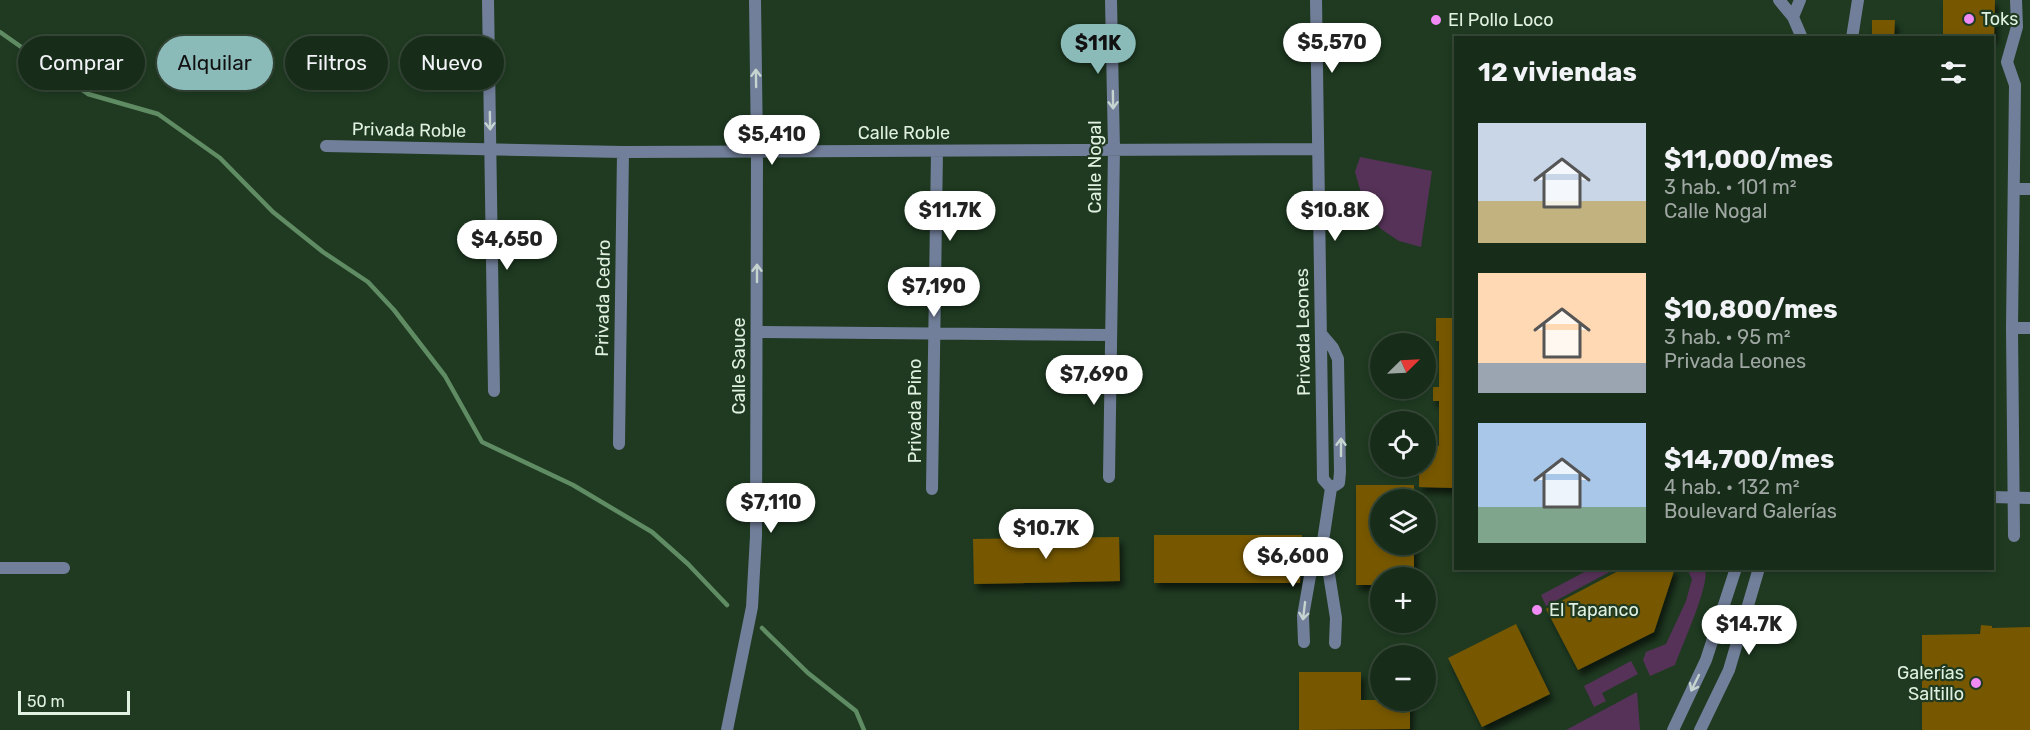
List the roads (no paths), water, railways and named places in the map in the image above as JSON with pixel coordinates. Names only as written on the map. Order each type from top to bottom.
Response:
[{"type":"street","points":[[488,0],[494,391]]},
{"type":"street","name":"Calle Sauce","points":[[727,730],[752,607],[754,584],[758,332],[755,0]]},
{"type":"street","name":"Calle Nogal","points":[[1109,477],[1114,149],[1111,0]]},
{"type":"street","name":"Privada Leones","points":[[1316,0],[1327,484]]},
{"type":"street","points":[[1779,0],[1793,17],[1801,36]]},
{"type":"street","points":[[1793,17],[1800,0]]},
{"type":"street","points":[[2014,536],[2012,328],[2015,85],[2007,62],[2016,27],[2016,0]]},
{"type":"street","points":[[1852,36],[1856,1]]},
{"type":"street","name":"Privada Roble","points":[[326,146],[491,150]]},
{"type":"street","name":"Calle Roble","points":[[491,150],[623,152],[1318,149]]},
{"type":"street","name":"Privada Pino","points":[[932,489],[937,151]]},
{"type":"street","name":"Privada Cedro","points":[[619,444],[623,152]]},
{"type":"street","points":[[2014,189],[2030,189]]},
{"type":"street","points":[[2012,328],[2030,328]]},
{"type":"street","points":[[758,332],[1110,335]]},
{"type":"street","points":[[1322,335],[1333,348],[1338,359],[1340,472],[1339,483],[1327,484],[1323,542],[1336,618],[1335,643]]},
{"type":"street","points":[[1994,497],[2030,498]]},
{"type":"street","points":[[1304,642],[1303,616],[1310,576],[1323,542]]},
{"type":"street","points":[[0,568],[64,568]]},
{"type":"street","points":[[1673,730],[1706,660],[1735,570]]},
{"type":"street","points":[[1700,730],[1729,670],[1758,570]]},
{"type":"waterway","points":[[0,32],[88,94],[158,114],[220,158],[273,212],[323,252],[368,282],[394,310],[445,376],[482,442],[573,485],[652,532],[688,564],[727,605]]},
{"type":"waterway","points":[[762,628],[808,673],[856,711],[864,730]]},
{"type":"place","name":"Toks","points":[[1969,19]]},
{"type":"place","name":"El Pollo Loco","points":[[1436,20]]},
{"type":"place","name":"El Tapanco","points":[[1537,610]]},
{"type":"place","name":"Galerías Saltillo","points":[[1976,683]]}]
